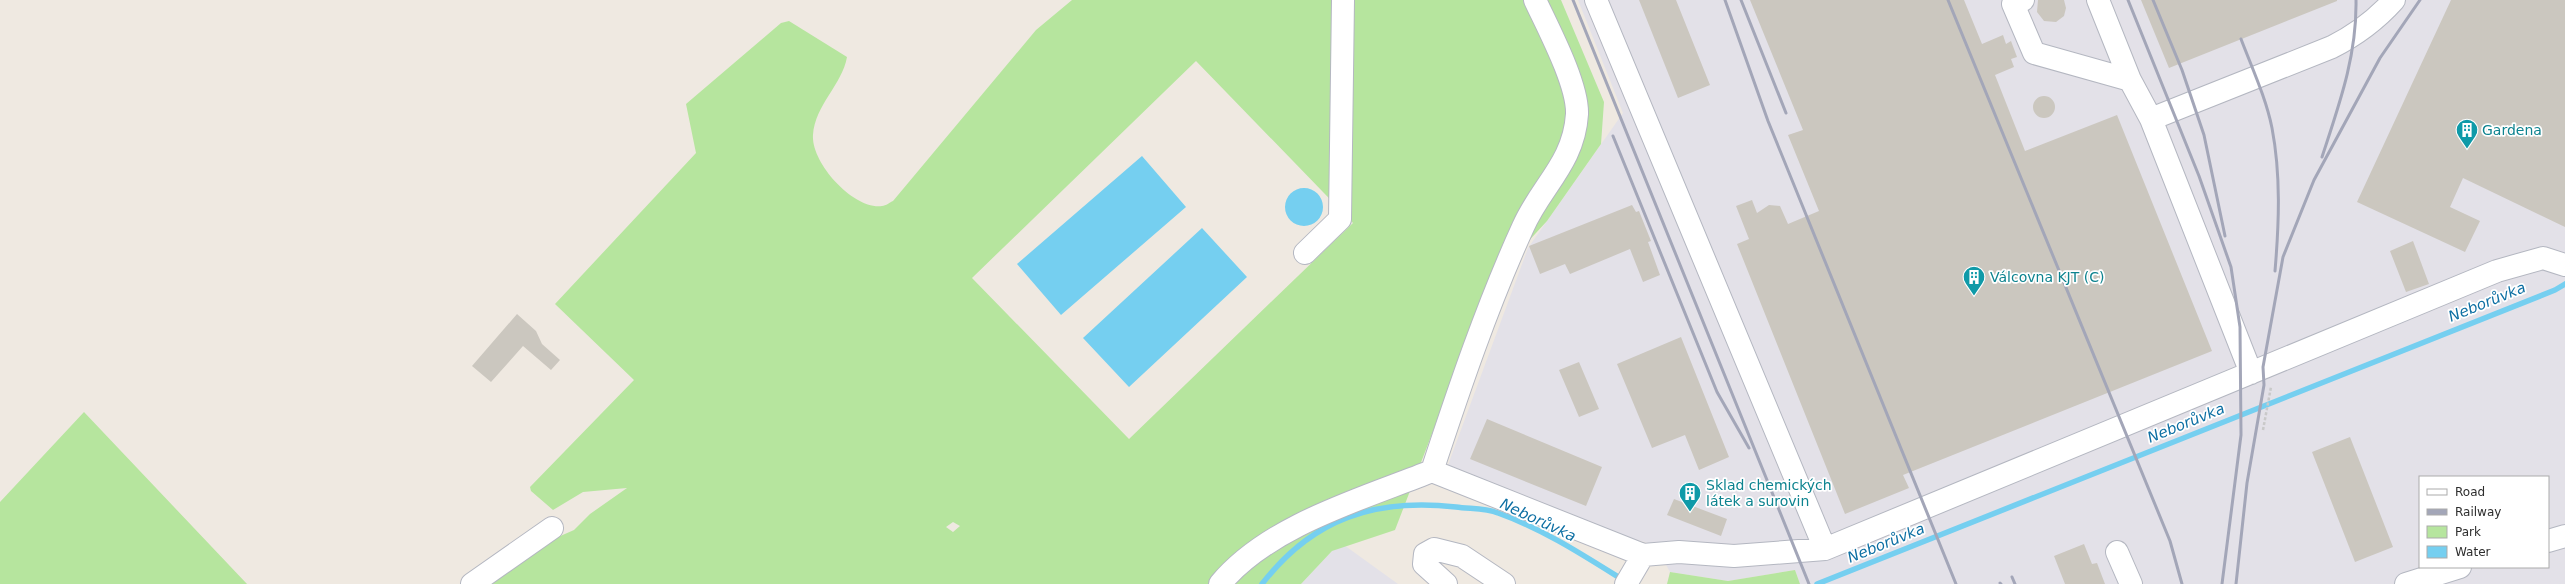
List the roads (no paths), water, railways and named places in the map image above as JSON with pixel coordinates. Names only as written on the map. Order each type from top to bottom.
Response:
[{"type":"street","points":[[1305,253],[1340,219],[1343,0]]},
{"type":"street","points":[[1432,471],[1459,388],[1505,267],[1526,218],[1559,172],[1572,141],[1577,112],[1570,82],[1535,0]]},
{"type":"street","points":[[1596,0],[1825,549]]},
{"type":"street","points":[[2023,0],[2013,4],[2034,53],[2130,80]]},
{"type":"street","points":[[2098,0],[2130,80],[2150,119],[2251,373]]},
{"type":"street","points":[[2150,119],[2332,47],[2355,36],[2380,15],[2394,0]]},
{"type":"street","points":[[1220,584],[1232,570],[1281,533],[1432,471],[1640,559],[1679,552],[1734,556],[1825,549],[2497,271],[2543,258],[2564,264]]},
{"type":"street","points":[[472,584],[552,528]]},
{"type":"street","points":[[2549,541],[2565,536]]},
{"type":"street","points":[[1446,584],[1424,564],[1425,554],[1434,549],[1462,556],[1504,584]]},
{"type":"street","points":[[2117,552],[2131,584]]},
{"type":"street","points":[[1626,584],[1640,559]]},
{"type":"street","points":[[2415,582],[2457,568]]},
{"type":"water","points":[[1142,156],[1186,207],[1061,315],[1017,264]]},
{"type":"water","points":[[1304,188],[1317,194],[1323,207],[1317,220],[1304,226],[1291,220],[1285,207],[1291,194]]},
{"type":"water","points":[[1202,228],[1247,277],[1129,387],[1083,338]]},
{"type":"waterway","name":"Neborůvka","points":[[1817,584],[2555,290],[2565,284]]},
{"type":"waterway","name":"Neborůvka","points":[[1262,584],[1282,561],[1302,543],[1324,528],[1348,517],[1372,510],[1399,506],[1426,505],[1483,509],[1515,519],[1578,552],[1623,580]]},
{"type":"railway","points":[[1573,0],[1809,584]]},
{"type":"railway","points":[[1725,0],[1768,121],[1956,584]]},
{"type":"railway","points":[[1741,0],[1786,113]]},
{"type":"railway","points":[[1948,0],[2170,541],[2182,584]]},
{"type":"railway","points":[[2128,0],[2199,176],[2231,267],[2240,327],[2241,435],[2222,584]]},
{"type":"railway","points":[[2153,0],[2182,70],[2204,135],[2225,236]]},
{"type":"railway","points":[[2322,157],[2346,80],[2354,41],[2356,0]]},
{"type":"railway","points":[[2236,584],[2247,483],[2264,385],[2263,367],[2283,257],[2314,180],[2380,58],[2420,0]]},
{"type":"railway","points":[[2241,39],[2266,106],[2275,146],[2278,182],[2275,271]]},
{"type":"railway","points":[[1613,136],[1717,392],[1749,448]]},
{"type":"railway","points":[[2012,577],[2015,584]]},
{"type":"place","name":"Gardena","points":[[2467,150]]},
{"type":"place","name":"Válcovna KJT (C)","points":[[1974,296]]},
{"type":"place","name":"Sklad chemických látek a surovin","points":[[1690,512]]}]
